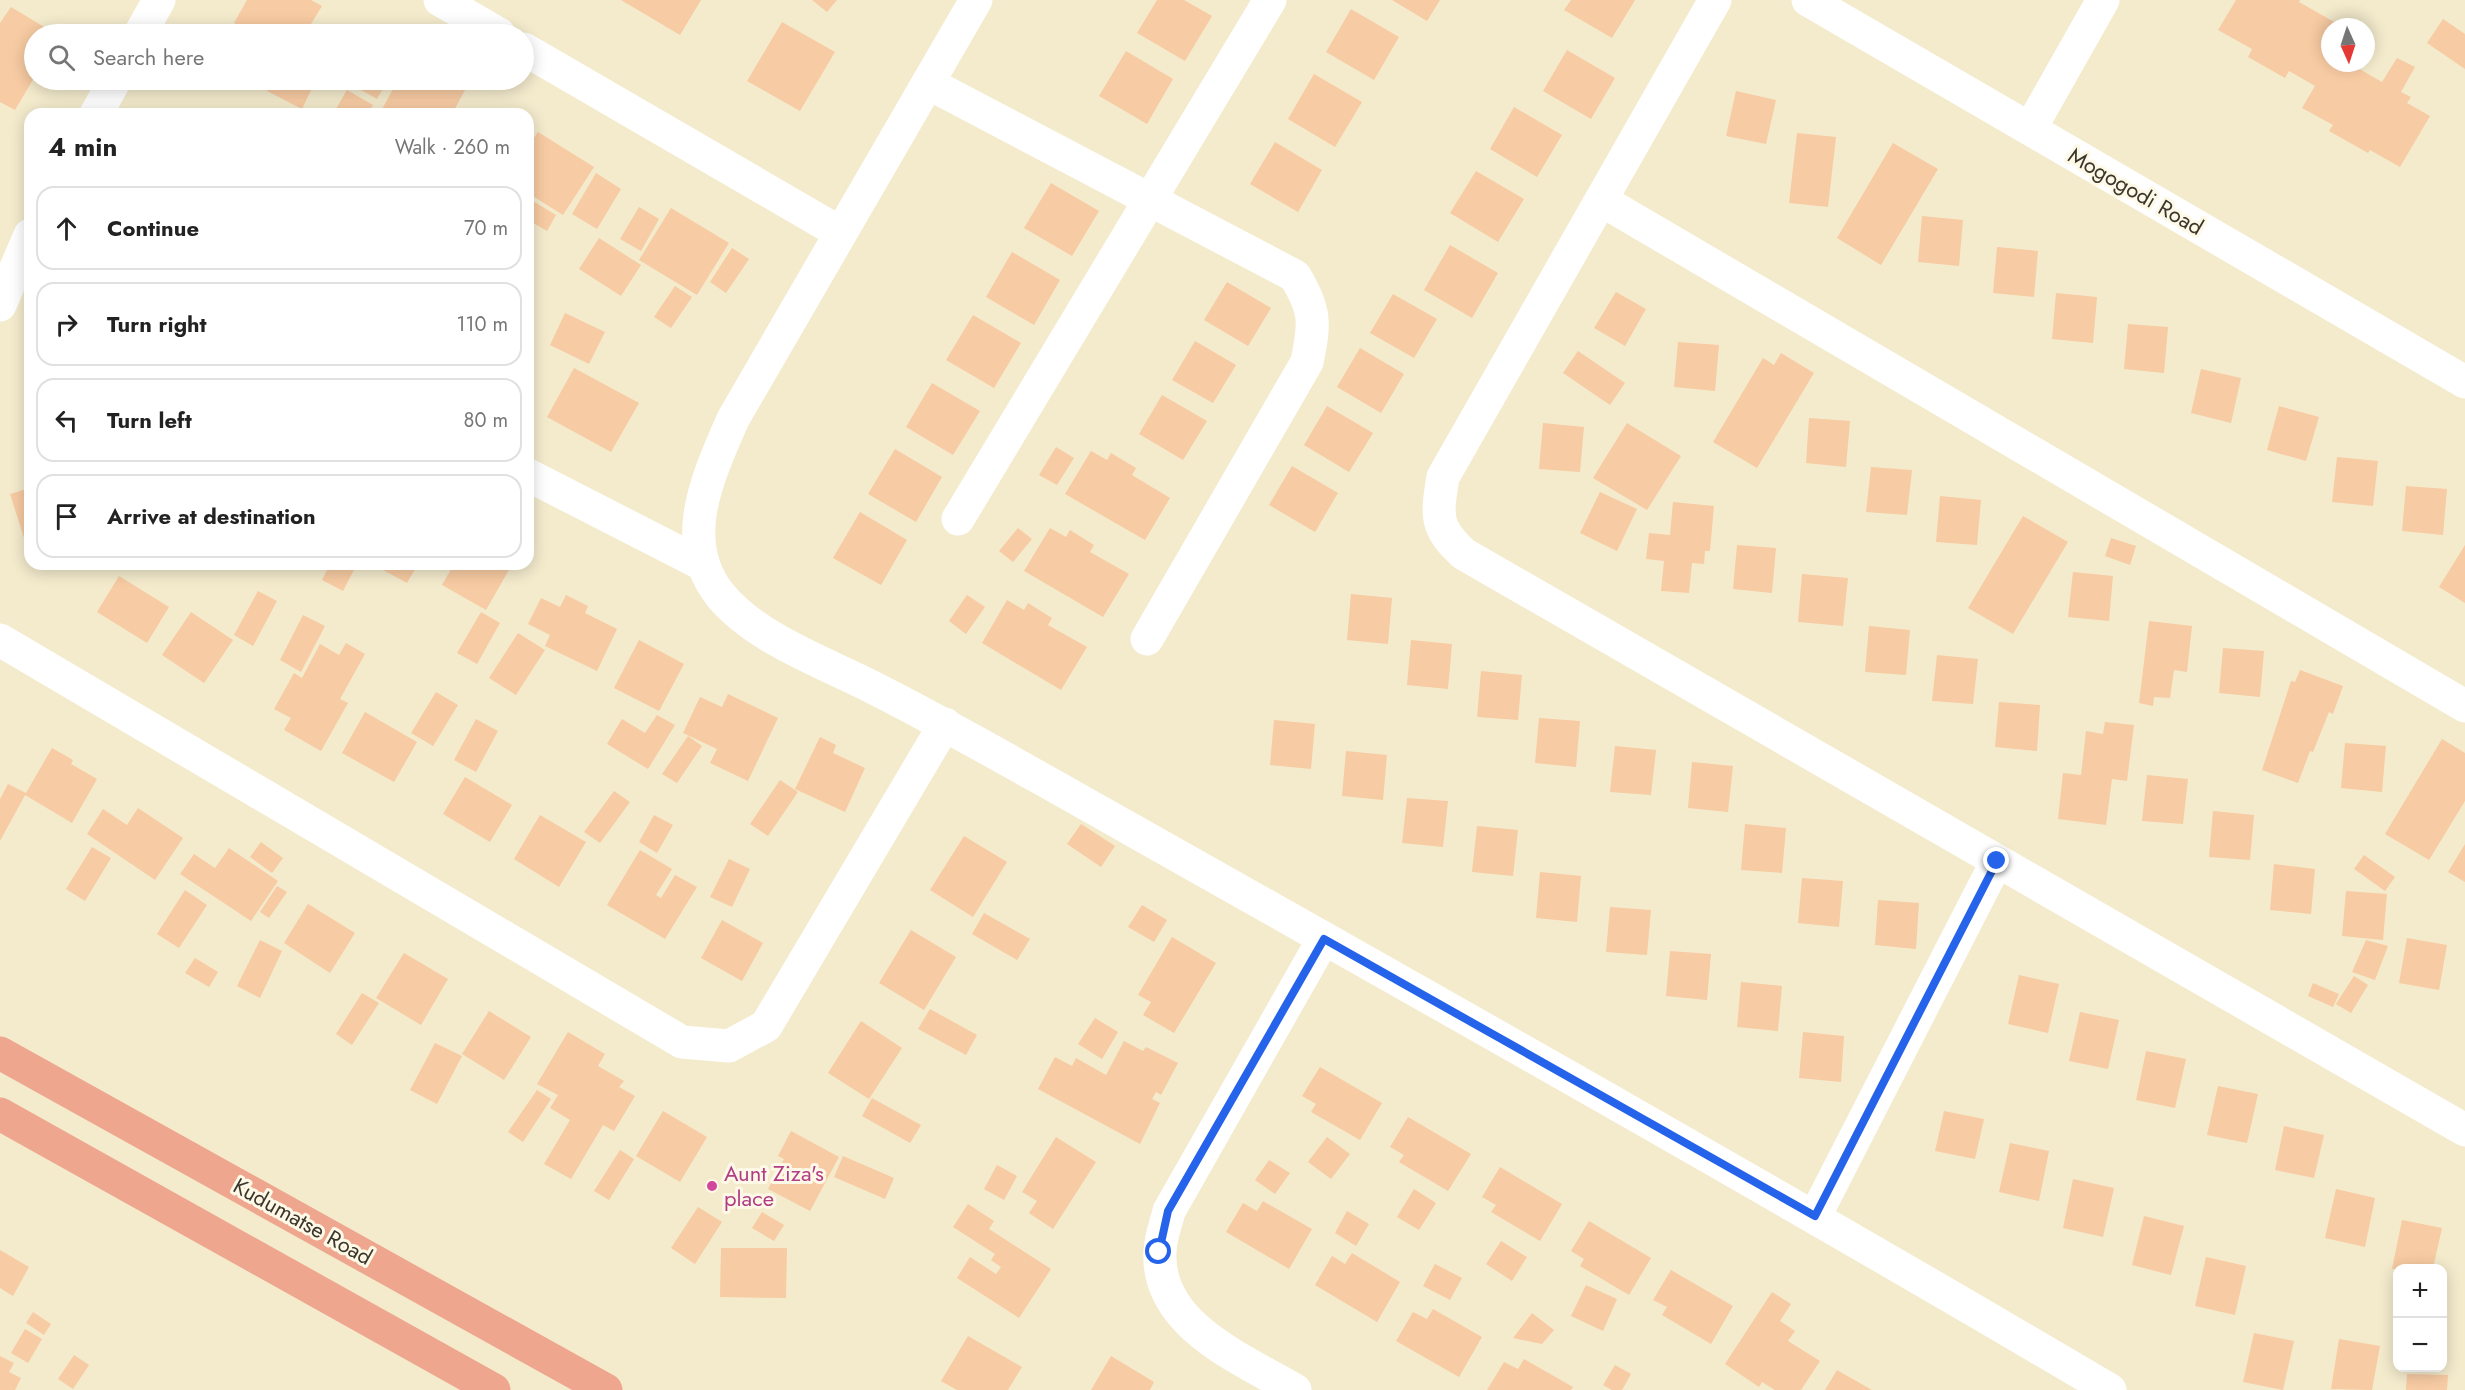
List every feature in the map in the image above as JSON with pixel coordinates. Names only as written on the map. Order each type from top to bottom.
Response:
[{"type":"main road","name":"Kudumatse Road","points":[[0,1053],[606,1390]]},
{"type":"main road","points":[[0,1114],[494,1390]]},
{"type":"street","points":[[146,24],[159,0]]},
{"type":"street","points":[[440,0],[482,24]]},
{"type":"street","points":[[976,0],[733,419],[716,459],[697,516],[702,564],[720,595],[753,626],[945,724],[1815,1216],[2110,1390]]},
{"type":"street","points":[[958,519],[1270,0]]},
{"type":"street","points":[[1715,0],[1443,477],[1438,507],[1444,536],[1464,554],[2465,1130]]},
{"type":"street","name":"Mogogodi Road","points":[[1808,0],[2465,382]]},
{"type":"street","points":[[2030,129],[2103,0]]},
{"type":"street","points":[[534,54],[840,232]]},
{"type":"street","points":[[928,83],[1295,276],[1310,301],[1313,331],[1307,362],[1147,639]]},
{"type":"street","points":[[99,108],[109,90]]},
{"type":"street","points":[[1600,200],[2465,706]]},
{"type":"street","points":[[0,305],[24,250]]},
{"type":"street","points":[[534,478],[702,564]]},
{"type":"street","points":[[0,640],[682,1042],[729,1046],[766,1026],[945,724]]},
{"type":"street","points":[[1815,1216],[1997,861]]},
{"type":"street","points":[[1295,1390],[1201,1336],[1166,1293],[1159,1252],[1168,1211],[1324,939]]},
{"type":"building","points":[[247,0],[311,0],[322,6],[311,24],[234,23]]},
{"type":"building","points":[[621,0],[701,0],[680,35]]},
{"type":"building","points":[[812,0],[837,0],[827,12]]},
{"type":"building","points":[[1157,0],[1184,0],[1212,16],[1185,61],[1137,33]]},
{"type":"building","points":[[1392,0],[1440,0],[1427,21]]},
{"type":"building","points":[[1571,0],[1635,0],[1612,38],[1564,10]]},
{"type":"building","points":[[2236,0],[2300,0],[2299,2],[2327,18],[2321,18],[2321,72],[2365,72],[2382,82],[2397,58],[2415,67],[2401,92],[2411,97],[2407,103],[2430,116],[2400,167],[2370,150],[2368,153],[2329,131],[2333,125],[2302,108],[2315,86],[2289,71],[2285,78],[2248,57],[2252,49],[2218,30]]},
{"type":"building","points":[[11,7],[39,24],[24,24],[24,90],[27,90],[15,110],[0,102],[0,23]]},
{"type":"building","points":[[1351,9],[1399,37],[1374,80],[1326,52]]},
{"type":"building","points":[[2443,19],[2465,34],[2465,69],[2427,43]]},
{"type":"building","points":[[782,22],[835,52],[800,111],[747,81]]},
{"type":"building","points":[[1567,50],[1615,78],[1591,119],[1543,91]]},
{"type":"building","points":[[1126,51],[1173,79],[1147,124],[1099,96]]},
{"type":"building","points":[[1314,74],[1362,102],[1335,147],[1288,119]]},
{"type":"building","points":[[268,90],[311,90],[302,108]]},
{"type":"building","points":[[347,90],[373,105],[371,108],[336,108]]},
{"type":"building","points":[[361,90],[382,90],[377,99]]},
{"type":"building","points":[[393,90],[465,90],[455,108],[383,108]]},
{"type":"building","points":[[1736,91],[1776,100],[1766,144],[1726,136]]},
{"type":"building","points":[[1514,107],[1562,135],[1537,177],[1490,149]]},
{"type":"building","points":[[538,132],[594,167],[563,215],[534,197],[534,138]]},
{"type":"building","points":[[1797,133],[1836,137],[1828,207],[1789,203]]},
{"type":"building","points":[[1275,142],[1322,170],[1298,212],[1250,184]]},
{"type":"building","points":[[1893,143],[1938,169],[1881,265],[1837,238]]},
{"type":"building","points":[[1476,171],[1524,199],[1498,242],[1450,213]]},
{"type":"building","points":[[596,173],[621,189],[597,229],[572,214]]},
{"type":"building","points":[[1051,183],[1099,211],[1072,256],[1024,228]]},
{"type":"building","points":[[534,202],[556,215],[547,231],[534,223]]},
{"type":"building","points":[[639,207],[659,219],[641,251],[620,239]]},
{"type":"building","points":[[671,208],[729,243],[697,295],[639,260]]},
{"type":"building","points":[[1922,216],[1963,220],[1959,266],[1918,262]]},
{"type":"building","points":[[599,238],[641,265],[621,296],[579,269]]},
{"type":"building","points":[[1450,245],[1498,273],[1472,318],[1424,290]]},
{"type":"building","points":[[1997,247],[2038,251],[2034,297],[1993,293]]},
{"type":"building","points":[[732,248],[749,259],[726,293],[710,282]]},
{"type":"building","points":[[1012,252],[1060,280],[1034,325],[986,297]]},
{"type":"building","points":[[1227,282],[1271,308],[1248,346],[1204,320]]},
{"type":"building","points":[[675,286],[692,297],[671,328],[654,317]]},
{"type":"building","points":[[1616,292],[1646,309],[1625,346],[1594,328]]},
{"type":"building","points":[[2056,293],[2097,297],[2093,343],[2052,339]]},
{"type":"building","points":[[1393,294],[1437,319],[1414,358],[1370,333]]},
{"type":"building","points":[[565,313],[605,332],[589,364],[550,345]]},
{"type":"building","points":[[973,315],[1021,343],[994,388],[946,360]]},
{"type":"building","points":[[2128,324],[2168,327],[2164,373],[2124,369]]},
{"type":"building","points":[[1195,341],[1236,365],[1213,403],[1172,380]]},
{"type":"building","points":[[1678,342],[1719,345],[1715,391],[1674,387]]},
{"type":"building","points":[[1360,348],[1404,374],[1381,413],[1337,387]]},
{"type":"building","points":[[1578,351],[1625,383],[1610,405],[1563,373]]},
{"type":"building","points":[[1781,353],[1814,373],[1757,468],[1713,442],[1763,358],[1774,365]]},
{"type":"building","points":[[574,368],[639,403],[611,452],[547,417]]},
{"type":"building","points":[[2201,369],[2241,378],[2231,423],[2191,413]]},
{"type":"building","points":[[932,383],[980,411],[953,455],[906,427]]},
{"type":"building","points":[[1162,395],[1207,421],[1183,460],[1139,434]]},
{"type":"building","points":[[1327,406],[1373,433],[1349,472],[1304,445]]},
{"type":"building","points":[[2279,406],[2319,417],[2306,461],[2267,450]]},
{"type":"building","points":[[1809,418],[1850,421],[1846,467],[1806,463]]},
{"type":"building","points":[[1543,423],[1584,427],[1580,472],[1539,469]]},
{"type":"building","points":[[1627,423],[1681,456],[1647,510],[1593,478]]},
{"type":"building","points":[[1056,447],[1074,458],[1057,485],[1039,475]]},
{"type":"building","points":[[895,449],[942,477],[916,522],[868,494]]},
{"type":"building","points":[[1091,451],[1107,460],[1111,453],[1136,468],[1132,475],[1170,498],[1145,540],[1065,494]]},
{"type":"building","points":[[2337,457],[2378,461],[2373,506],[2332,502]]},
{"type":"building","points":[[1292,466],[1338,493],[1315,532],[1269,505]]},
{"type":"building","points":[[1871,467],[1912,470],[1907,515],[1866,512]]},
{"type":"building","points":[[2406,486],[2447,489],[2443,535],[2402,531]]},
{"type":"building","points":[[24,490],[24,538],[10,494]]},
{"type":"building","points":[[1600,492],[1637,509],[1617,551],[1580,533]]},
{"type":"building","points":[[1940,496],[1981,500],[1977,545],[1936,542]]},
{"type":"building","points":[[1673,502],[1714,506],[1710,551],[1705,551],[1704,564],[1692,563],[1689,593],[1661,591],[1664,561],[1646,559],[1649,533],[1670,535]]},
{"type":"building","points":[[860,512],[907,540],[881,585],[833,558]]},
{"type":"building","points":[[2023,516],[2068,542],[2013,634],[1968,608]]},
{"type":"building","points":[[1018,528],[1032,539],[1013,562],[999,551]]},
{"type":"building","points":[[1050,528],[1066,537],[1070,530],[1094,545],[1090,552],[1129,574],[1103,617],[1024,571]]},
{"type":"building","points":[[2111,538],[2136,546],[2130,565],[2105,556]]},
{"type":"building","points":[[1737,545],[1776,548],[1772,593],[1733,589]]},
{"type":"building","points":[[2465,545],[2465,603],[2439,587]]},
{"type":"building","points":[[327,570],[354,570],[343,591],[322,580]]},
{"type":"building","points":[[383,570],[415,570],[407,583]]},
{"type":"building","points":[[451,570],[509,570],[486,610],[442,585]]},
{"type":"building","points":[[2073,572],[2113,576],[2109,621],[2068,617]]},
{"type":"building","points":[[1802,574],[1848,578],[1843,626],[1798,622]]},
{"type":"building","points":[[119,576],[169,607],[147,643],[97,612]]},
{"type":"building","points":[[258,591],[277,601],[253,646],[234,635]]},
{"type":"building","points":[[1351,594],[1392,598],[1388,644],[1347,640]]},
{"type":"building","points":[[566,595],[588,606],[585,613],[617,629],[597,671],[545,646],[550,635],[528,624],[541,598],[560,607]]},
{"type":"building","points":[[967,595],[985,607],[966,634],[949,621]]},
{"type":"building","points":[[1007,600],[1024,610],[1028,603],[1052,618],[1048,625],[1087,647],[1061,690],[982,643]]},
{"type":"building","points":[[191,612],[233,640],[204,683],[162,655]]},
{"type":"building","points":[[481,612],[500,623],[477,664],[457,653]]},
{"type":"building","points":[[303,615],[325,626],[301,672],[280,660]]},
{"type":"building","points":[[2149,621],[2192,626],[2187,672],[2174,670],[2170,698],[2154,697],[2153,706],[2139,703]]},
{"type":"building","points":[[1869,626],[1910,630],[1906,675],[1865,672]]},
{"type":"building","points":[[518,633],[545,650],[516,695],[489,678]]},
{"type":"building","points":[[639,640],[684,664],[659,711],[614,688]]},
{"type":"building","points":[[1411,640],[1452,644],[1448,689],[1407,685]]},
{"type":"building","points":[[346,643],[365,654],[340,699],[348,703],[321,751],[284,730],[291,718],[274,709],[294,673],[302,678],[320,644],[339,655]]},
{"type":"building","points":[[2223,648],[2264,651],[2260,697],[2219,693]]},
{"type":"building","points":[[1937,655],[1978,659],[1973,704],[1932,701]]},
{"type":"building","points":[[2300,670],[2343,686],[2333,714],[2329,712],[2313,752],[2310,751],[2298,783],[2262,770],[2291,681],[2295,682]]},
{"type":"building","points":[[1481,671],[1522,675],[1518,720],[1477,717]]},
{"type":"building","points":[[436,692],[458,705],[433,746],[411,733]]},
{"type":"building","points":[[728,694],[778,718],[748,781],[710,763],[717,749],[683,733],[700,697],[722,707]]},
{"type":"building","points":[[1999,702],[2040,705],[2037,751],[1995,747]]},
{"type":"building","points":[[365,712],[417,742],[394,782],[342,753]]},
{"type":"building","points":[[657,715],[675,725],[648,769],[607,744],[622,719],[645,733]]},
{"type":"building","points":[[1539,718],[1580,721],[1576,767],[1535,763]]},
{"type":"building","points":[[476,719],[498,731],[476,772],[454,760]]},
{"type":"building","points":[[1274,720],[1315,724],[1311,769],[1270,765]]},
{"type":"building","points":[[2105,722],[2134,725],[2127,781],[2112,779],[2106,825],[2058,819],[2063,773],[2081,775],[2086,731],[2103,734]]},
{"type":"building","points":[[688,736],[702,746],[677,783],[662,774]]},
{"type":"building","points":[[820,737],[836,745],[833,753],[865,768],[845,812],[795,789]]},
{"type":"building","points":[[2442,739],[2465,753],[2465,801],[2429,860],[2385,834]]},
{"type":"building","points":[[2345,743],[2386,746],[2382,792],[2341,788]]},
{"type":"building","points":[[1615,746],[1656,750],[1651,795],[1610,792]]},
{"type":"building","points":[[52,748],[73,760],[71,764],[97,779],[72,823],[25,795],[0,841],[0,799],[8,784],[26,793]]},
{"type":"building","points":[[1346,751],[1387,755],[1383,800],[1342,796]]},
{"type":"building","points":[[1692,762],[1733,766],[1728,812],[1688,808]]},
{"type":"building","points":[[2147,775],[2188,779],[2183,824],[2142,821]]},
{"type":"building","points":[[465,777],[512,805],[490,842],[443,814]]},
{"type":"building","points":[[780,780],[798,792],[768,836],[750,824]]},
{"type":"building","points":[[614,791],[630,802],[600,843],[584,832]]},
{"type":"building","points":[[1407,798],[1448,801],[1443,847],[1402,843]]},
{"type":"building","points":[[138,808],[183,838],[155,880],[87,834],[103,809],[127,825]]},
{"type":"building","points":[[2213,811],[2254,815],[2250,860],[2209,857]]},
{"type":"building","points":[[540,815],[586,842],[559,887],[514,859]]},
{"type":"building","points":[[654,815],[673,825],[657,853],[639,842]]},
{"type":"building","points":[[1081,824],[1115,846],[1101,867],[1067,844]]},
{"type":"building","points":[[1745,824],[1786,828],[1782,873],[1741,870]]},
{"type":"building","points":[[1477,826],[1518,830],[1513,876],[1472,872]]},
{"type":"building","points":[[964,836],[1007,862],[973,917],[930,890]]},
{"type":"building","points":[[261,842],[283,858],[272,873],[250,857]]},
{"type":"building","points":[[2465,844],[2465,882],[2448,872]]},
{"type":"building","points":[[92,847],[111,858],[85,901],[66,889]]},
{"type":"building","points":[[229,848],[278,881],[251,921],[180,874],[194,854],[215,868]]},
{"type":"building","points":[[640,850],[672,869],[656,895],[661,898],[675,875],[697,887],[665,939],[607,905]]},
{"type":"building","points":[[2364,855],[2395,877],[2385,891],[2354,869]]},
{"type":"building","points":[[729,859],[750,869],[732,907],[710,897]]},
{"type":"building","points":[[2274,864],[2315,869],[2311,914],[2270,910]]},
{"type":"building","points":[[1540,872],[1581,876],[1577,922],[1536,918]]},
{"type":"building","points":[[1802,878],[1843,881],[1839,927],[1798,923]]},
{"type":"building","points":[[277,886],[287,892],[269,918],[260,912]]},
{"type":"building","points":[[185,890],[207,905],[179,948],[157,934]]},
{"type":"building","points":[[2346,891],[2387,894],[2383,940],[2342,936]]},
{"type":"building","points":[[1878,900],[1919,903],[1916,949],[1875,945]]},
{"type":"building","points":[[308,904],[355,933],[330,973],[284,943]]},
{"type":"building","points":[[1142,905],[1167,920],[1154,942],[1128,927]]},
{"type":"building","points":[[1610,907],[1651,910],[1647,955],[1606,952]]},
{"type":"building","points":[[984,913],[1030,939],[1017,960],[972,934]]},
{"type":"building","points":[[722,920],[763,943],[742,981],[701,958]]},
{"type":"building","points":[[911,930],[956,957],[924,1010],[879,983]]},
{"type":"building","points":[[1172,937],[1216,963],[1174,1033],[1143,1015],[1151,1002],[1138,995]]},
{"type":"building","points":[[2407,938],[2447,945],[2439,990],[2399,983]]},
{"type":"building","points":[[260,940],[282,951],[260,998],[237,986]]},
{"type":"building","points":[[2366,940],[2388,946],[2375,980],[2352,972]]},
{"type":"building","points":[[1670,951],[1711,954],[1707,1000],[1666,996]]},
{"type":"building","points":[[404,953],[448,979],[421,1025],[376,998]]},
{"type":"building","points":[[195,958],[218,972],[209,987],[185,973]]},
{"type":"building","points":[[2019,975],[2059,984],[2048,1033],[2008,1024]]},
{"type":"building","points":[[2354,976],[2368,985],[2351,1013],[2336,1004]]},
{"type":"building","points":[[1741,982],[1782,986],[1778,1031],[1737,1027]]},
{"type":"building","points":[[2313,983],[2339,994],[2333,1007],[2308,996]]},
{"type":"building","points":[[362,993],[379,1003],[352,1045],[336,1034]]},
{"type":"building","points":[[930,1009],[977,1035],[966,1055],[918,1029]]},
{"type":"building","points":[[489,1011],[531,1037],[504,1080],[462,1054]]},
{"type":"building","points":[[2080,1012],[2119,1020],[2108,1069],[2069,1061]]},
{"type":"building","points":[[1095,1018],[1118,1032],[1102,1059],[1078,1044]]},
{"type":"building","points":[[861,1021],[902,1048],[869,1099],[828,1073]]},
{"type":"building","points":[[568,1032],[605,1054],[598,1066],[624,1081],[619,1087],[635,1096],[614,1131],[603,1125],[571,1179],[544,1164],[570,1120],[550,1108],[558,1095],[537,1084]]},
{"type":"building","points":[[1803,1032],[1844,1036],[1841,1082],[1799,1078]]},
{"type":"building","points":[[1124,1041],[1143,1051],[1146,1047],[1178,1063],[1161,1095],[1156,1092],[1152,1099],[1160,1103],[1140,1144],[1038,1089],[1055,1057],[1072,1066],[1076,1058],[1106,1075]]},
{"type":"building","points":[[435,1043],[462,1056],[437,1104],[410,1090]]},
{"type":"building","points":[[2146,1051],[2186,1059],[2175,1108],[2136,1100]]},
{"type":"building","points":[[1320,1067],[1382,1103],[1360,1140],[1311,1112],[1316,1104],[1302,1096]]},
{"type":"building","points":[[2218,1086],[2258,1094],[2247,1143],[2207,1135]]},
{"type":"building","points":[[537,1090],[551,1099],[523,1142],[508,1132]]},
{"type":"building","points":[[872,1098],[921,1125],[910,1143],[862,1116]]},
{"type":"building","points":[[663,1111],[707,1137],[680,1182],[636,1156]]},
{"type":"building","points":[[1944,1111],[1984,1119],[1975,1159],[1935,1151]]},
{"type":"building","points":[[1408,1117],[1471,1154],[1448,1191],[1399,1162],[1404,1155],[1390,1147]]},
{"type":"building","points":[[2284,1126],[2324,1135],[2314,1178],[2275,1170]]},
{"type":"building","points":[[791,1131],[839,1157],[810,1211],[768,1189],[784,1159],[778,1156]]},
{"type":"building","points":[[1056,1137],[1096,1162],[1053,1229],[1029,1213],[1037,1201],[1022,1192]]},
{"type":"building","points":[[1327,1137],[1350,1154],[1331,1179],[1308,1162]]},
{"type":"building","points":[[2010,1143],[2049,1151],[2039,1201],[1999,1192]]},
{"type":"building","points":[[620,1150],[634,1159],[609,1200],[594,1191]]},
{"type":"building","points":[[843,1156],[894,1178],[885,1199],[834,1177]]},
{"type":"building","points":[[1269,1160],[1290,1173],[1275,1194],[1255,1180]]},
{"type":"building","points":[[997,1165],[1017,1176],[1004,1200],[984,1189]]},
{"type":"building","points":[[1500,1167],[1562,1204],[1540,1241],[1491,1212],[1496,1205],[1482,1197]]},
{"type":"building","points":[[2073,1179],[2114,1188],[2103,1237],[2063,1228]]},
{"type":"building","points":[[1414,1189],[1436,1203],[1419,1230],[1397,1217]]},
{"type":"building","points":[[2336,1189],[2375,1198],[2365,1247],[2325,1238]]},
{"type":"building","points":[[1263,1201],[1312,1229],[1289,1269],[1226,1232],[1243,1203],[1257,1211]]},
{"type":"building","points":[[968,1204],[994,1221],[989,1229],[1051,1269],[1019,1318],[957,1278],[970,1257],[996,1274],[1001,1267],[991,1260],[995,1254],[953,1227]]},
{"type":"building","points":[[698,1207],[722,1222],[695,1264],[671,1248]]},
{"type":"building","points":[[1347,1211],[1369,1224],[1356,1246],[1335,1233]]},
{"type":"building","points":[[762,1212],[784,1225],[774,1241],[752,1228]]},
{"type":"building","points":[[2144,1216],[2184,1226],[2171,1275],[2132,1265]]},
{"type":"building","points":[[2402,1220],[2442,1228],[2434,1264],[2393,1264]]},
{"type":"building","points":[[1589,1221],[1651,1258],[1629,1295],[1580,1266],[1584,1259],[1571,1251]]},
{"type":"building","points":[[1501,1241],[1527,1257],[1512,1281],[1486,1264]]},
{"type":"building","points":[[721,1248],[787,1248],[786,1298],[720,1297]]},
{"type":"building","points":[[0,1250],[29,1267],[13,1296],[0,1288]]},
{"type":"building","points":[[1352,1253],[1400,1282],[1377,1322],[1315,1285],[1332,1256],[1345,1264]]},
{"type":"building","points":[[2206,1257],[2246,1266],[2235,1315],[2195,1306]]},
{"type":"building","points":[[1435,1264],[1462,1278],[1450,1300],[1423,1286]]},
{"type":"building","points":[[1671,1270],[1733,1306],[1711,1344],[1662,1315],[1667,1307],[1653,1300]]},
{"type":"building","points":[[1586,1285],[1617,1299],[1603,1331],[1571,1316]]},
{"type":"building","points":[[1772,1292],[1791,1304],[1780,1321],[1795,1331],[1788,1341],[1820,1361],[1801,1390],[1775,1390],[1762,1382],[1759,1387],[1725,1364]]},
{"type":"building","points":[[1433,1309],[1482,1337],[1459,1377],[1396,1341],[1413,1312],[1427,1319]]},
{"type":"building","points":[[33,1312],[51,1324],[44,1335],[26,1323]]},
{"type":"building","points":[[1532,1313],[1554,1330],[1542,1344],[1513,1338]]},
{"type":"building","points":[[25,1329],[42,1339],[28,1363],[11,1353]]},
{"type":"building","points":[[2254,1333],[2294,1341],[2283,1390],[2243,1382]]},
{"type":"building","points":[[968,1336],[1022,1367],[1008,1390],[957,1390],[941,1381]]},
{"type":"building","points":[[2339,1339],[2380,1346],[2372,1390],[2331,1389]]},
{"type":"building","points":[[74,1355],[89,1365],[73,1389],[58,1379]]},
{"type":"building","points":[[0,1356],[14,1363],[9,1372],[21,1378],[15,1390],[0,1390]]},
{"type":"building","points":[[1111,1356],[1154,1382],[1150,1390],[1091,1390]]},
{"type":"building","points":[[1524,1359],[1573,1387],[1571,1390],[1487,1390],[1504,1362],[1518,1369]]},
{"type":"building","points":[[1615,1365],[1631,1374],[1622,1390],[1612,1390],[1603,1385]]},
{"type":"building","points":[[1837,1370],[1872,1390],[1825,1390]]},
{"type":"building","points":[[2407,1374],[2448,1375],[2447,1390],[2406,1390]]},
{"type":"place","name":"Aunt Ziza's place","points":[[712,1186]]},
{"type":"route","points":[[1159,1252],[1168,1211],[1324,939],[1815,1216],[1997,861]]}]
